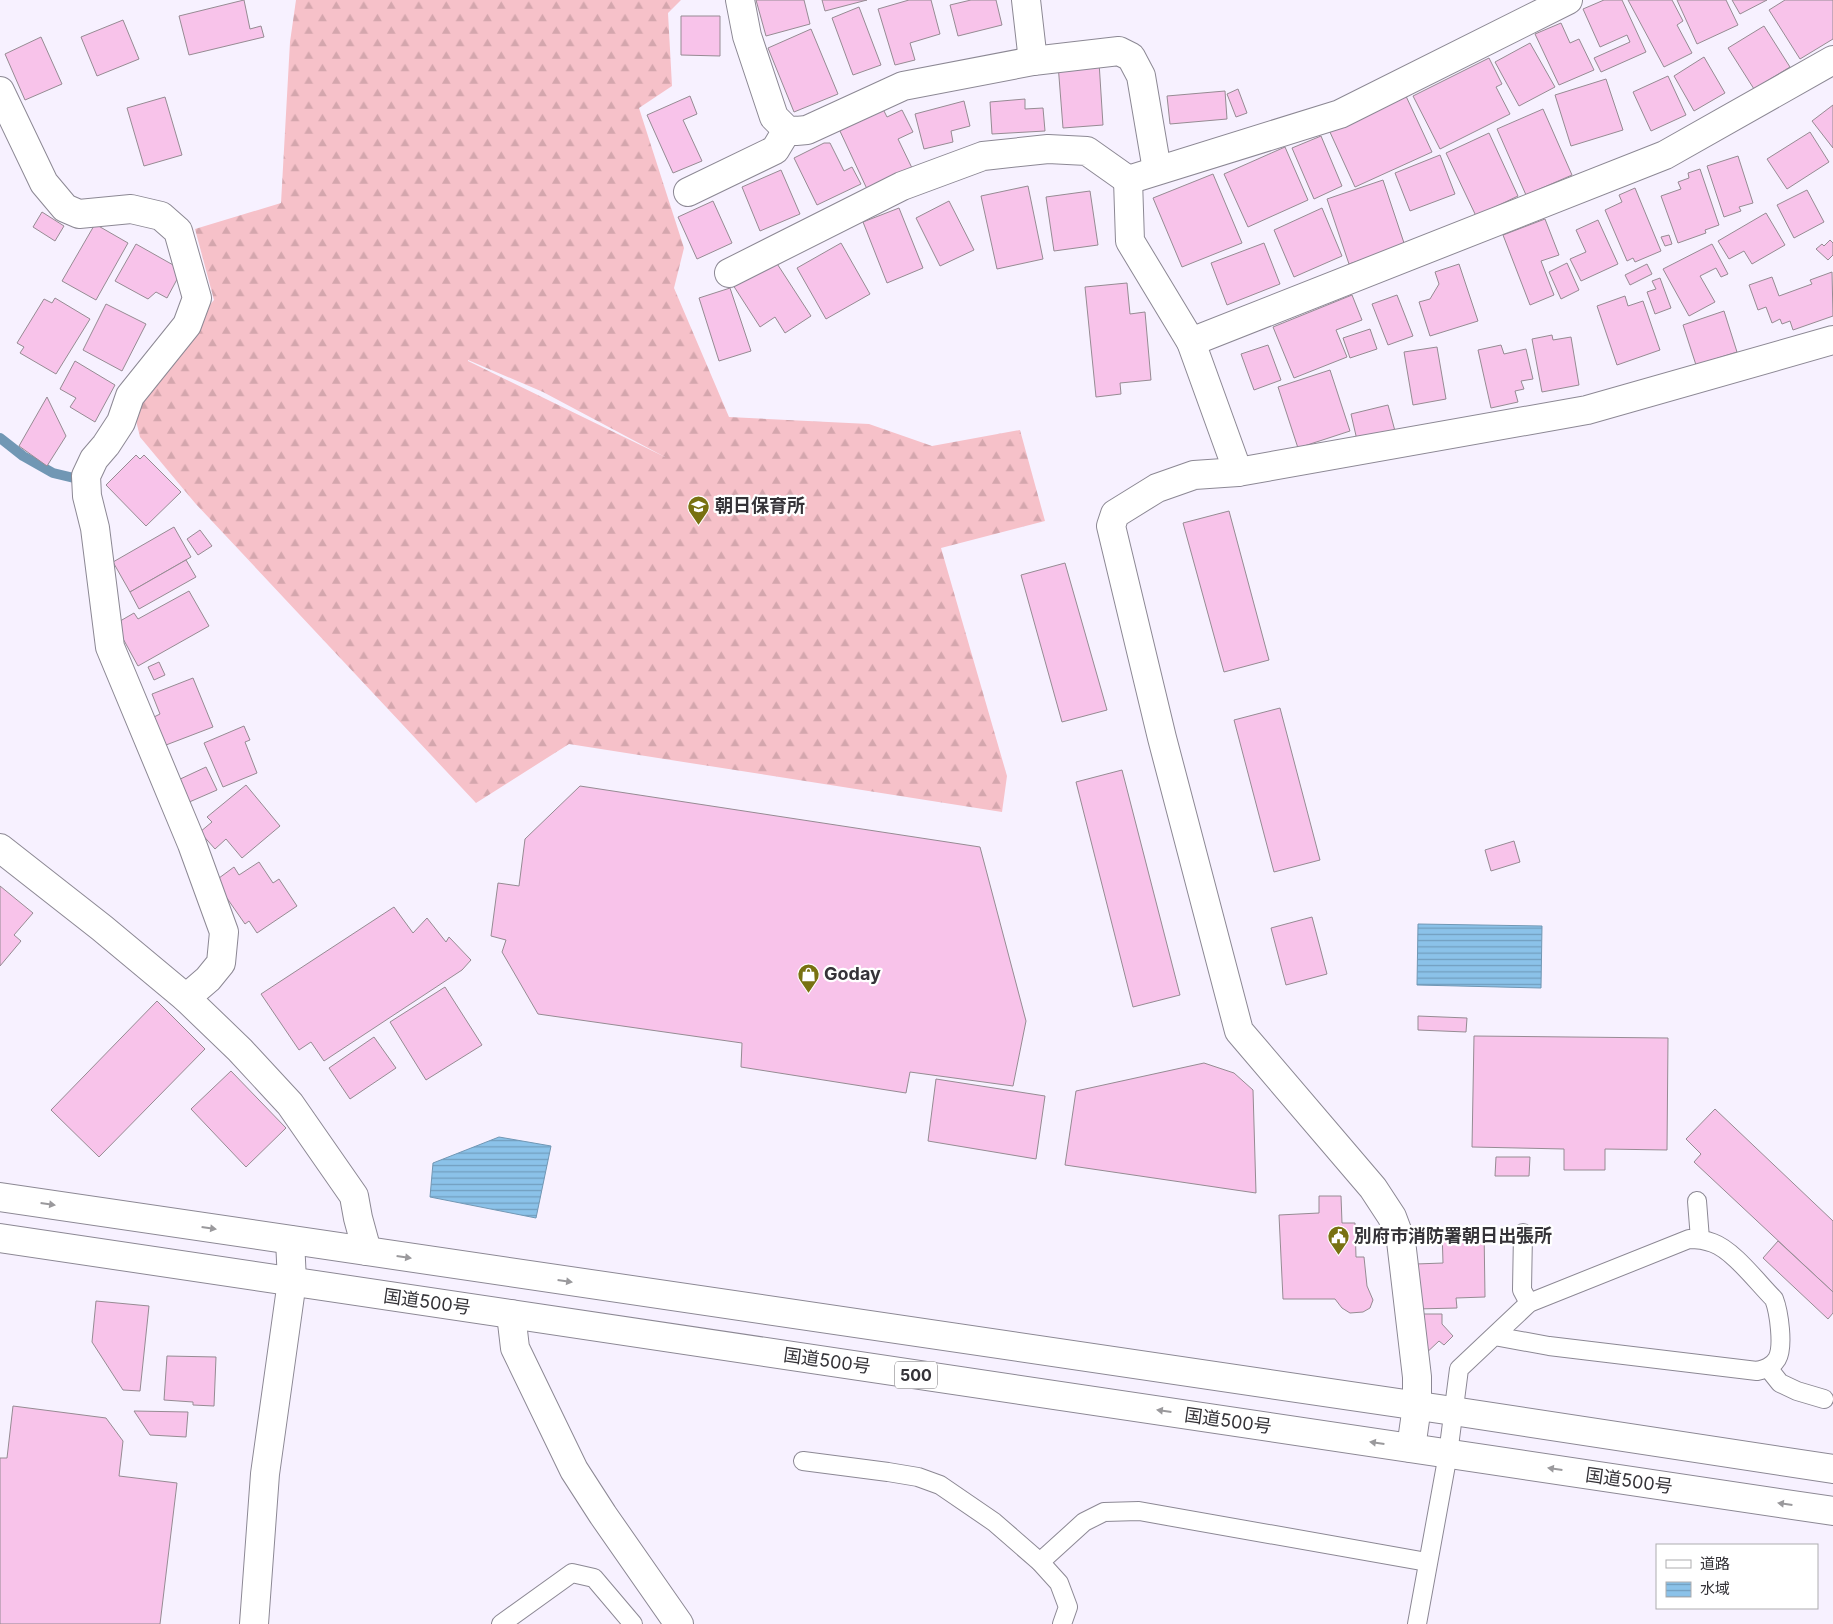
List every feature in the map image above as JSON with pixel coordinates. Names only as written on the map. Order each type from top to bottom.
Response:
[{"type":"main road","points":[[740,0],[747,36],[774,117],[787,130],[807,130],[903,86],[1033,61],[1119,51],[1131,56],[1141,76],[1157,170]]},
{"type":"main road","points":[[1026,0],[1033,61]]},
{"type":"main road","points":[[1128,180],[1340,114],[1568,0]]},
{"type":"main road","points":[[1191,342],[1665,155],[1833,60]]},
{"type":"main road","points":[[0,91],[44,183],[65,208],[79,214],[131,209],[161,216],[178,231],[197,298],[187,325],[130,396],[121,422],[94,459],[86,476],[87,496],[95,528],[110,647],[192,844],[224,932],[221,962],[208,979],[186,998]]},
{"type":"main road","points":[[688,192],[775,150],[787,130]]},
{"type":"main road","points":[[729,273],[902,186],[984,156],[1048,150],[1087,151],[1128,180]]},
{"type":"main road","points":[[1128,180],[1130,241],[1191,342],[1238,472]]},
{"type":"main road","points":[[1411,1448],[1417,1406],[1418,1377],[1401,1241],[1392,1217],[1374,1188],[1239,1031],[1162,738],[1111,526],[1116,514],[1157,488],[1194,475],[1238,472],[1587,410],[1833,340]]},
{"type":"main road","points":[[0,848],[102,928],[186,998],[240,1050],[290,1104],[354,1196],[358,1218],[368,1251]]},
{"type":"main road","name":"500","points":[[0,1197],[1453,1411],[1833,1469]]},
{"type":"main road","name":"国道500号","points":[[0,1238],[1833,1511]]},
{"type":"main road","points":[[254,1624],[265,1474],[292,1281],[290,1240]]},
{"type":"main road","points":[[511,1314],[515,1348],[574,1470],[679,1624]]},
{"type":"lane","points":[[1697,1201],[1700,1239]]},
{"type":"lane","points":[[1522,1233],[1522,1290],[1529,1303]]},
{"type":"lane","points":[[1417,1624],[1448,1454],[1459,1369],[1494,1336],[1529,1303],[1689,1239],[1700,1239],[1728,1251],[1774,1299],[1778,1309],[1780,1337],[1778,1358],[1768,1368],[1756,1371],[1549,1346],[1494,1336]]},
{"type":"lane","points":[[1768,1368],[1780,1383],[1797,1391],[1824,1399]]},
{"type":"lane","points":[[803,1461],[918,1477],[940,1485],[994,1522],[1040,1562],[1059,1583],[1068,1607],[1062,1624]]},
{"type":"lane","points":[[1040,1562],[1084,1522],[1104,1512],[1139,1511],[1428,1562]]},
{"type":"lane","points":[[501,1624],[572,1573],[594,1578],[633,1624]]},
{"type":"green space","points":[[296,0],[681,0],[668,13],[672,86],[639,108],[684,248],[674,288],[729,417],[869,424],[932,446],[1020,430],[1045,521],[941,548],[1007,776],[1002,812],[569,744],[476,803],[195,503],[140,437],[130,396],[214,300],[195,229],[281,203],[290,42]],"holes":[[[468,360],[543,392],[665,457]]]},
{"type":"water","points":[[1418,924],[1542,926],[1541,988],[1417,985]]},
{"type":"water","points":[[499,1137],[551,1146],[536,1218],[430,1197],[433,1163]]},
{"type":"building","points":[[244,0],[250,29],[261,26],[264,37],[189,55],[179,16]]},
{"type":"building","points":[[756,0],[804,0],[810,24],[766,36]]},
{"type":"building","points":[[822,0],[867,0],[825,11]]},
{"type":"building","points":[[909,0],[931,0],[940,34],[910,43],[915,60],[895,65],[878,9]]},
{"type":"building","points":[[971,0],[996,0],[1002,25],[958,36],[950,5]]},
{"type":"building","points":[[1604,0],[1622,0],[1646,52],[1601,72],[1594,58],[1630,42],[1627,35],[1600,47],[1583,9]]},
{"type":"building","points":[[1628,0],[1672,0],[1683,21],[1677,25],[1692,53],[1664,67]]},
{"type":"building","points":[[1677,0],[1726,0],[1738,25],[1697,44]]},
{"type":"building","points":[[1732,0],[1767,0],[1740,14]]},
{"type":"building","points":[[1785,0],[1833,0],[1833,39],[1800,59],[1769,10]]},
{"type":"building","points":[[859,7],[881,65],[853,75],[832,18]]},
{"type":"building","points":[[681,16],[720,16],[720,56],[681,55]]},
{"type":"building","points":[[123,20],[139,59],[97,76],[81,37]]},
{"type":"building","points":[[1561,23],[1570,43],[1579,39],[1594,70],[1559,85],[1535,34]]},
{"type":"building","points":[[1764,26],[1790,67],[1754,89],[1728,48]]},
{"type":"building","points":[[811,29],[838,94],[794,112],[768,48]]},
{"type":"building","points":[[41,37],[62,84],[25,100],[5,54]]},
{"type":"building","points":[[1530,43],[1555,87],[1519,106],[1495,62]]},
{"type":"building","points":[[1704,57],[1725,93],[1694,111],[1674,76]]},
{"type":"building","points":[[1489,58],[1502,84],[1496,87],[1510,114],[1440,149],[1413,96]]},
{"type":"building","points":[[1099,62],[1103,125],[1063,128],[1058,64]]},
{"type":"building","points":[[1668,76],[1686,115],[1651,131],[1633,92]]},
{"type":"building","points":[[1606,79],[1623,130],[1571,146],[1555,95]]},
{"type":"building","points":[[1238,89],[1247,113],[1236,117],[1227,94]]},
{"type":"building","points":[[1225,91],[1227,119],[1170,124],[1167,96]]},
{"type":"building","points":[[1405,94],[1432,152],[1355,187],[1329,130]]},
{"type":"building","points":[[690,96],[697,114],[683,120],[702,161],[673,173],[647,115]]},
{"type":"building","points":[[165,97],[182,155],[144,166],[127,108]]},
{"type":"building","points":[[1025,99],[1025,109],[1043,108],[1045,131],[992,134],[990,102]]},
{"type":"building","points":[[964,101],[970,126],[951,131],[953,142],[924,149],[915,114]]},
{"type":"building","points":[[1833,105],[1833,148],[1812,121]]},
{"type":"building","points":[[883,109],[887,117],[902,110],[913,132],[898,139],[912,168],[867,189],[839,129]]},
{"type":"building","points":[[1543,109],[1572,175],[1526,195],[1497,129]]},
{"type":"building","points":[[1810,132],[1829,162],[1787,189],[1767,159]]},
{"type":"building","points":[[1489,133],[1518,196],[1476,216],[1446,153]]},
{"type":"building","points":[[1321,136],[1342,186],[1314,199],[1292,148]]},
{"type":"building","points":[[824,143],[830,143],[844,171],[852,167],[861,184],[817,205],[794,158]]},
{"type":"building","points":[[1285,147],[1308,200],[1248,227],[1224,174]]},
{"type":"building","points":[[1440,155],[1455,194],[1410,211],[1395,173]]},
{"type":"building","points":[[1738,156],[1753,203],[1739,207],[1741,211],[1724,217],[1707,166]]},
{"type":"building","points":[[1700,169],[1719,225],[1705,230],[1706,233],[1678,243],[1661,196],[1681,189],[1678,182],[1689,178],[1688,173]]},
{"type":"building","points":[[781,170],[800,214],[760,231],[742,187]]},
{"type":"building","points":[[1213,174],[1242,243],[1182,267],[1153,198]]},
{"type":"building","points":[[1383,180],[1405,246],[1349,264],[1327,199]]},
{"type":"building","points":[[1028,186],[1043,259],[997,269],[981,196]]},
{"type":"building","points":[[1635,188],[1661,251],[1635,262],[1633,258],[1627,261],[1605,210],[1622,202],[1619,195]]},
{"type":"building","points":[[1807,190],[1824,222],[1794,238],[1777,205]]},
{"type":"building","points":[[1090,191],[1098,245],[1054,251],[1046,197]]},
{"type":"building","points":[[713,201],[732,243],[697,259],[678,217]]},
{"type":"building","points":[[949,201],[974,250],[940,266],[916,218]]},
{"type":"building","points":[[899,208],[923,268],[887,283],[863,222]]},
{"type":"building","points":[[1322,208],[1342,256],[1294,277],[1274,230]]},
{"type":"building","points":[[42,212],[64,226],[55,241],[33,227]]},
{"type":"building","points":[[1766,213],[1785,245],[1752,264],[1744,251],[1729,259],[1718,241]]},
{"type":"building","points":[[1545,219],[1559,255],[1541,261],[1554,295],[1530,305],[1503,235]]},
{"type":"building","points":[[1598,220],[1618,264],[1581,281],[1570,259],[1586,252],[1576,230]]},
{"type":"building","points":[[95,224],[128,243],[96,300],[62,281]]},
{"type":"building","points":[[1669,235],[1672,244],[1665,246],[1661,237]]},
{"type":"building","points":[[1830,240],[1833,243],[1833,255],[1828,260],[1816,249],[1822,244],[1824,246]]},
{"type":"building","points":[[841,243],[870,294],[826,319],[797,268]]},
{"type":"building","points":[[1264,243],[1280,284],[1227,305],[1211,263]]},
{"type":"building","points":[[136,244],[182,270],[167,298],[156,292],[148,299],[115,281]]},
{"type":"building","points":[[1712,244],[1728,274],[1721,277],[1716,268],[1700,276],[1715,302],[1689,316],[1663,269]]},
{"type":"building","points":[[774,259],[811,316],[785,333],[775,317],[760,327],[733,285]]},
{"type":"building","points":[[1567,263],[1579,290],[1561,299],[1549,272]]},
{"type":"building","points":[[1459,264],[1478,321],[1430,336],[1419,302],[1430,299],[1439,284],[1435,272]]},
{"type":"building","points":[[1647,264],[1652,274],[1630,285],[1625,275]]},
{"type":"building","points":[[1832,272],[1833,316],[1793,330],[1790,321],[1782,324],[1780,319],[1772,323],[1766,307],[1758,310],[1749,285],[1772,277],[1779,296],[1812,284],[1810,280]]},
{"type":"building","points":[[1660,278],[1671,308],[1655,314],[1647,292],[1656,289],[1652,281]]},
{"type":"building","points":[[1127,283],[1130,314],[1145,312],[1151,380],[1120,383],[1121,394],[1096,397],[1085,287]]},
{"type":"building","points":[[730,288],[751,351],[719,361],[699,298]]},
{"type":"building","points":[[1352,295],[1362,320],[1336,330],[1347,357],[1294,378],[1273,327]]},
{"type":"building","points":[[1397,295],[1413,336],[1388,345],[1372,304]]},
{"type":"building","points":[[1625,296],[1628,306],[1643,301],[1660,350],[1617,365],[1597,306]]},
{"type":"building","points":[[55,298],[90,319],[56,374],[20,353],[24,347],[17,343],[44,299],[52,303]]},
{"type":"building","points":[[106,304],[146,324],[122,371],[83,350]]},
{"type":"building","points":[[1724,311],[1737,352],[1696,365],[1683,325]]},
{"type":"building","points":[[1370,329],[1377,349],[1350,358],[1343,338]]},
{"type":"building","points":[[1552,335],[1553,340],[1571,337],[1579,385],[1542,392],[1532,339]]},
{"type":"building","points":[[1268,345],[1281,380],[1254,390],[1241,354]]},
{"type":"building","points":[[1501,345],[1504,354],[1526,349],[1533,379],[1521,381],[1524,389],[1515,391],[1518,402],[1491,408],[1478,350]]},
{"type":"building","points":[[1437,347],[1446,399],[1413,405],[1404,352]]},
{"type":"building","points":[[75,361],[115,385],[95,422],[70,407],[76,398],[60,389]]},
{"type":"building","points":[[1330,370],[1350,431],[1298,448],[1278,387]]},
{"type":"building","points":[[47,397],[66,436],[47,466],[19,446]]},
{"type":"building","points":[[1388,405],[1395,431],[1357,440],[1351,414]]},
{"type":"building","points":[[136,455],[140,459],[144,455],[181,492],[146,526],[106,485]]},
{"type":"building","points":[[1229,511],[1269,660],[1224,672],[1183,523]]},
{"type":"building","points":[[174,527],[191,557],[130,592],[113,562]]},
{"type":"building","points":[[200,530],[212,546],[198,555],[187,539]]},
{"type":"building","points":[[186,560],[196,577],[139,609],[130,592]]},
{"type":"building","points":[[1065,563],[1107,710],[1062,722],[1021,575]]},
{"type":"building","points":[[189,591],[209,626],[138,666],[115,624],[134,613],[138,619]]},
{"type":"building","points":[[159,662],[165,675],[154,680],[148,667]]},
{"type":"building","points":[[193,678],[213,727],[166,745],[154,717],[160,714],[152,694]]},
{"type":"building","points":[[1280,708],[1320,860],[1274,872],[1234,720]]},
{"type":"building","points":[[244,726],[250,740],[245,742],[257,773],[223,787],[204,743]]},
{"type":"building","points":[[206,767],[217,790],[187,803],[176,781]]},
{"type":"building","points":[[1122,770],[1180,995],[1133,1007],[1076,782]]},
{"type":"building","points":[[246,785],[280,826],[242,858],[226,839],[215,849],[200,832],[212,822],[207,817]]},
{"type":"building","points":[[580,786],[980,847],[1026,1021],[1013,1086],[910,1072],[906,1093],[741,1067],[742,1043],[538,1014],[502,952],[506,940],[491,936],[498,883],[519,886],[525,839]]},
{"type":"building","points":[[1514,841],[1520,862],[1491,871],[1485,850]]},
{"type":"building","points":[[259,862],[273,883],[279,879],[297,906],[257,933],[249,921],[245,924],[215,881],[234,867],[239,875]]},
{"type":"building","points":[[0,886],[33,913],[14,935],[21,941],[0,966]]},
{"type":"building","points":[[394,907],[413,933],[427,918],[446,942],[449,937],[471,960],[462,970],[324,1061],[311,1042],[299,1050],[261,994]]},
{"type":"building","points":[[1312,917],[1327,974],[1286,985],[1271,928]]},
{"type":"building","points":[[445,987],[482,1045],[426,1080],[390,1022]]},
{"type":"building","points":[[157,1001],[205,1049],[99,1157],[51,1110]]},
{"type":"building","points":[[1418,1016],[1467,1018],[1466,1032],[1418,1030]]},
{"type":"building","points":[[1474,1036],[1668,1038],[1667,1150],[1605,1149],[1605,1170],[1564,1170],[1564,1149],[1472,1147]]},
{"type":"building","points":[[374,1037],[396,1068],[350,1099],[329,1068]]},
{"type":"building","points":[[1204,1063],[1234,1073],[1253,1090],[1256,1193],[1065,1165],[1076,1091]]},
{"type":"building","points":[[231,1071],[286,1128],[246,1167],[191,1109]]},
{"type":"building","points":[[936,1079],[1045,1096],[1036,1159],[928,1141]]},
{"type":"building","points":[[1715,1109],[1833,1221],[1833,1292],[1694,1162],[1701,1154],[1686,1139]]},
{"type":"building","points":[[1496,1157],[1530,1157],[1529,1176],[1495,1176]]},
{"type":"building","points":[[1319,1196],[1341,1196],[1342,1223],[1355,1223],[1356,1257],[1364,1257],[1367,1286],[1373,1300],[1370,1308],[1363,1312],[1350,1313],[1342,1308],[1335,1299],[1283,1299],[1279,1215],[1319,1213]]},
{"type":"building","points":[[1484,1228],[1485,1297],[1456,1298],[1457,1308],[1416,1309],[1416,1264],[1443,1263],[1442,1229]]},
{"type":"building","points":[[1778,1241],[1833,1292],[1833,1313],[1828,1319],[1763,1258]]},
{"type":"building","points":[[96,1301],[149,1306],[140,1391],[123,1390],[92,1342]]},
{"type":"building","points":[[1419,1314],[1442,1314],[1442,1324],[1453,1336],[1444,1345],[1439,1341],[1422,1357]]},
{"type":"building","points":[[167,1356],[216,1357],[214,1406],[193,1405],[193,1402],[164,1400]]},
{"type":"building","points":[[13,1406],[106,1418],[123,1441],[119,1476],[177,1483],[160,1624],[0,1624],[0,1458],[7,1458]]},
{"type":"building","points":[[134,1411],[188,1412],[186,1437],[150,1435]]},
{"type":"waterway","points":[[0,438],[23,456],[53,473],[74,478]]},
{"type":"place","name":"朝日保育所","points":[[699,525]]},
{"type":"place","name":"Goday","points":[[808,993]]},
{"type":"place","name":"別府市消防署朝日出張所","points":[[1338,1255]]}]
